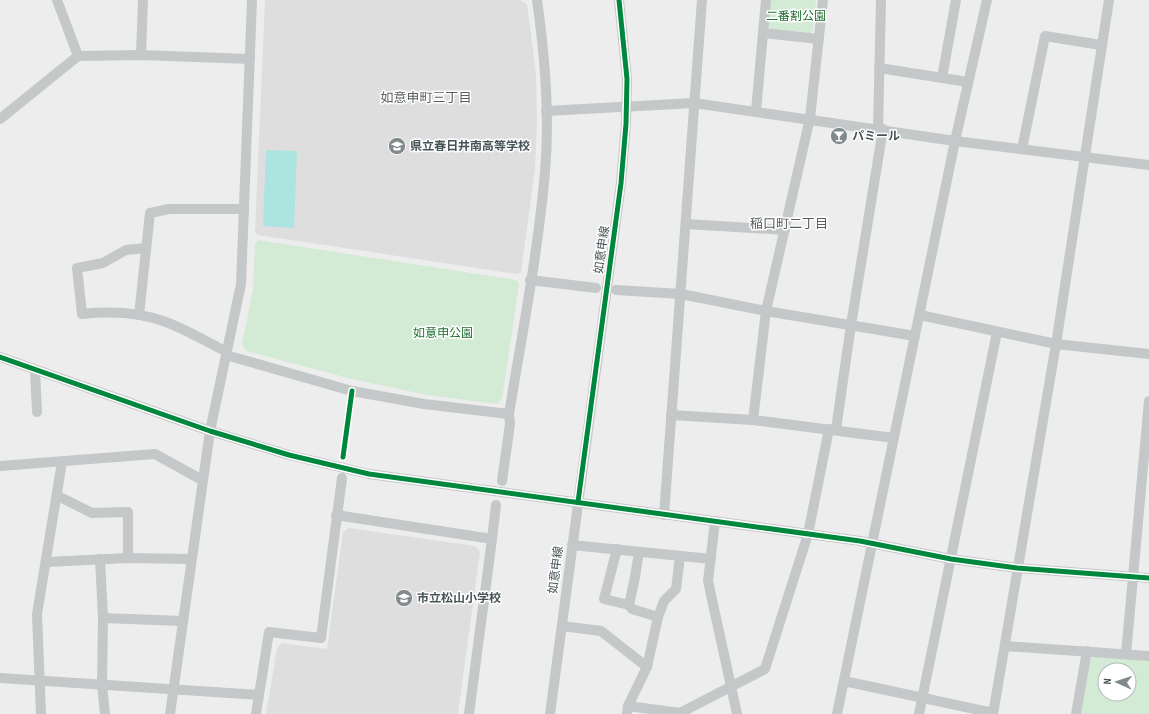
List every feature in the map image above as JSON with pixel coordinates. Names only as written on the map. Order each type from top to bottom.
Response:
[{"type":"street","points":[[57,0],[78,56]]},
{"type":"street","points":[[141,55],[143,0]]},
{"type":"street","points":[[170,714],[210,431],[241,284],[252,0]]},
{"type":"street","points":[[502,481],[510,424],[509,414],[545,172],[546,111],[542,39],[536,0]]},
{"type":"street","name":"如意申線","points":[[550,714],[621,183],[627,107],[627,79],[619,0]]},
{"type":"street","points":[[664,515],[702,0]]},
{"type":"street","points":[[756,111],[766,0]]},
{"type":"street","points":[[754,420],[766,311],[810,118],[823,0]]},
{"type":"street","points":[[680,556],[676,589],[664,601],[658,617],[647,667],[627,710],[680,714],[765,669],[808,534],[832,429],[851,325],[881,129],[879,68],[881,0]]},
{"type":"street","points":[[942,78],[956,0]]},
{"type":"street","points":[[837,714],[955,141],[987,0]]},
{"type":"street","points":[[844,681],[923,697],[993,714],[1056,344],[1109,0]]},
{"type":"street","points":[[763,33],[819,39]]},
{"type":"street","points":[[1022,149],[1045,36],[1101,45]]},
{"type":"street","points":[[0,119],[78,56],[141,55],[250,59]]},
{"type":"street","points":[[879,68],[968,82]]},
{"type":"street","points":[[546,111],[694,103],[810,118],[955,141],[1149,165]]},
{"type":"street","points":[[140,315],[150,213],[169,209],[244,209]]},
{"type":"street","points":[[686,224],[785,230]]},
{"type":"street","points":[[146,248],[126,250],[103,264],[77,268],[82,314],[105,312],[140,315],[166,322],[226,354],[352,391],[424,404],[509,414]]},
{"type":"street","points":[[530,280],[596,288]]},
{"type":"street","points":[[616,290],[681,294],[766,311],[915,336]]},
{"type":"street","points":[[920,315],[1056,344],[1149,354]]},
{"type":"street","points":[[919,714],[997,332]]},
{"type":"street","points":[[0,357],[210,431],[289,455],[369,474],[872,543],[951,559],[1017,568],[1149,578]]},
{"type":"street","points":[[35,370],[37,412]]},
{"type":"street","points":[[1126,654],[1149,401]]},
{"type":"street","points":[[671,415],[754,420],[894,438]]},
{"type":"street","points":[[0,466],[155,454],[202,480]]},
{"type":"street","points":[[41,714],[41,681],[37,614],[58,496],[62,462]]},
{"type":"street","points":[[256,714],[269,632],[321,638],[342,478]]},
{"type":"street","points":[[58,496],[92,513],[128,512],[128,558]]},
{"type":"street","points":[[469,714],[496,505]]},
{"type":"street","points":[[336,515],[492,539]]},
{"type":"street","points":[[715,521],[708,581],[737,714]]},
{"type":"street","points":[[572,545],[711,559]]},
{"type":"street","points":[[617,549],[604,599],[629,604]]},
{"type":"street","points":[[639,552],[636,577],[629,604],[632,609],[658,617]]},
{"type":"street","points":[[47,562],[128,558],[191,559]]},
{"type":"street","points":[[100,559],[103,618],[102,685],[105,714]]},
{"type":"street","points":[[103,618],[182,621]]},
{"type":"street","points":[[562,626],[601,631],[647,667]]},
{"type":"street","points":[[1005,646],[1149,656]]},
{"type":"street","points":[[1076,714],[1088,651]]},
{"type":"street","points":[[0,678],[259,695]]},
{"type":"shaded area","name":"県立春日井南高等学校","points":[[265,0],[520,0],[527,5],[536,73],[537,123],[535,169],[521,272],[517,274],[258,235],[255,232]]},
{"type":"shaded area","name":"市立松山小学校","points":[[349,528],[475,546],[480,552],[458,714],[266,714],[277,648],[282,643],[327,649],[343,532]]},
{"type":"green space","name":"二番割公園","points":[[770,0],[816,0],[813,30],[810,33],[771,29],[768,26]]},
{"type":"green space","name":"如意申公園","points":[[258,240],[516,280],[519,284],[502,399],[496,404],[427,395],[352,379],[246,351],[242,344],[253,289],[255,244]]},
{"type":"green space","points":[[1094,657],[1149,660],[1149,714],[1081,714],[1091,659]]},
{"type":"water","points":[[266,150],[297,151],[294,228],[263,226]]},
{"type":"cycle path","points":[[578,502],[621,183],[626,124],[627,79],[619,0]]},
{"type":"cycle path","points":[[0,357],[210,431],[289,455],[369,474],[860,541],[951,559],[1017,568],[1149,578]]},
{"type":"cycle path","points":[[343,457],[352,391]]},
{"type":"place","name":"パミール","points":[[839,136]]},
{"type":"place","name":"県立春日井南高等学校","points":[[397,146]]},
{"type":"place","name":"市立松山小学校","points":[[404,598]]},
{"type":"district","name":"如意申町三丁目","points":[[426,98]]},
{"type":"district","name":"稲口町二丁目","points":[[789,224]]}]
